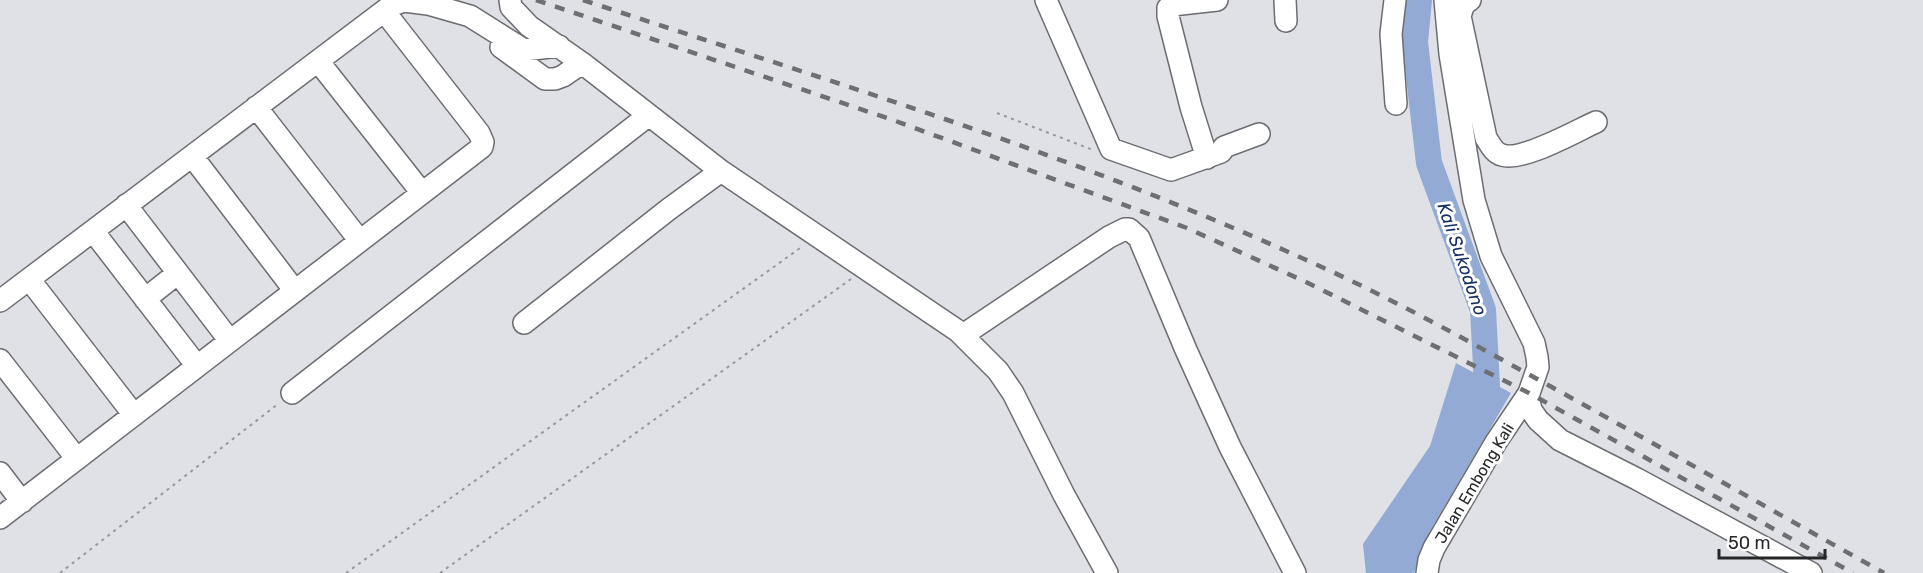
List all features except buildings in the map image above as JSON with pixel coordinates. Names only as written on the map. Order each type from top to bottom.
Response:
[{"type":"street","points":[[510,0],[511,7],[529,26],[582,63],[721,171],[963,335],[998,371],[1013,393],[1107,573]]},
{"type":"street","points":[[1046,0],[1111,149],[1171,170],[1207,158],[1221,152],[1224,147],[1259,134]]},
{"type":"street","points":[[1207,158],[1191,107],[1168,16],[1168,8],[1172,5],[1217,0]]},
{"type":"street","points":[[1395,0],[1391,34],[1396,104]]},
{"type":"street","name":"Jalan Embong Kali","points":[[1427,573],[1429,560],[1444,531],[1496,442],[1528,396],[1535,378],[1538,357],[1534,343],[1491,256],[1474,200],[1450,54],[1445,0]]},
{"type":"street","points":[[1470,0],[1464,4],[1460,16],[1486,138],[1492,148],[1501,155],[1510,156],[1535,150],[1596,122]]},
{"type":"street","points":[[0,301],[392,5],[404,2],[428,4],[470,16],[524,50],[545,79]]},
{"type":"street","points":[[447,10],[545,79],[563,76],[582,63]]},
{"type":"street","points":[[0,518],[482,147],[483,142],[479,133],[384,11]]},
{"type":"street","points":[[524,50],[559,46]]},
{"type":"street","points":[[318,61],[422,193]]},
{"type":"street","points":[[256,107],[360,241]]},
{"type":"street","points":[[292,393],[649,115]]},
{"type":"street","points":[[192,156],[295,291]]},
{"type":"street","points":[[524,323],[721,171]]},
{"type":"street","points":[[126,205],[230,341]]},
{"type":"street","points":[[963,335],[1109,237],[1129,229],[1139,238],[1225,436],[1295,573]]},
{"type":"street","points":[[93,231],[197,366]]},
{"type":"street","points":[[145,298],[178,273]]},
{"type":"street","points":[[29,279],[134,415]]},
{"type":"street","points":[[0,360],[77,459]]},
{"type":"street","points":[[1528,396],[1531,410],[1538,420],[1560,440],[1637,479],[1802,571]]},
{"type":"street","points":[[0,473],[22,501]]},
{"type":"path","points":[[998,113],[1105,155],[1111,149]]},
{"type":"path","points":[[346,573],[817,236]]},
{"type":"path","points":[[440,573],[865,268]]},
{"type":"path","points":[[60,573],[292,393]]},
{"type":"water","points":[[1456,363],[1511,393],[1430,531],[1414,573],[1366,573],[1363,544],[1430,446]]},
{"type":"waterway","name":"Kali Sukodono","points":[[1419,0],[1415,42],[1429,163],[1483,310],[1487,385],[1474,412]]},
{"type":"railway","points":[[536,0],[890,119],[1187,228],[1306,282],[1529,393],[1853,573]]},
{"type":"railway","points":[[583,0],[856,89],[1037,152],[1127,185],[1304,259],[1458,336],[1884,573]]}]
